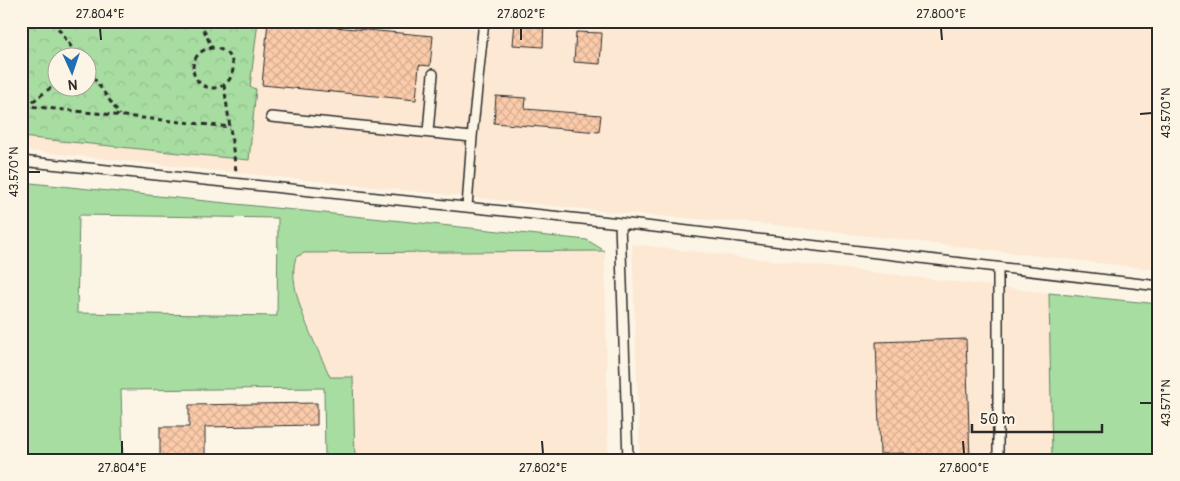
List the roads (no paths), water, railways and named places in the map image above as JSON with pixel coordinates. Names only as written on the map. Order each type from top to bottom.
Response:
[{"type":"lane","points":[[467,207],[484,21]]},
{"type":"lane","points":[[428,132],[433,74]]},
{"type":"lane","points":[[271,117],[472,137]]},
{"type":"lane","points":[[21,161],[620,223],[1159,286]]},
{"type":"lane","points":[[620,223],[628,460]]},
{"type":"lane","points":[[998,268],[998,460]]}]
